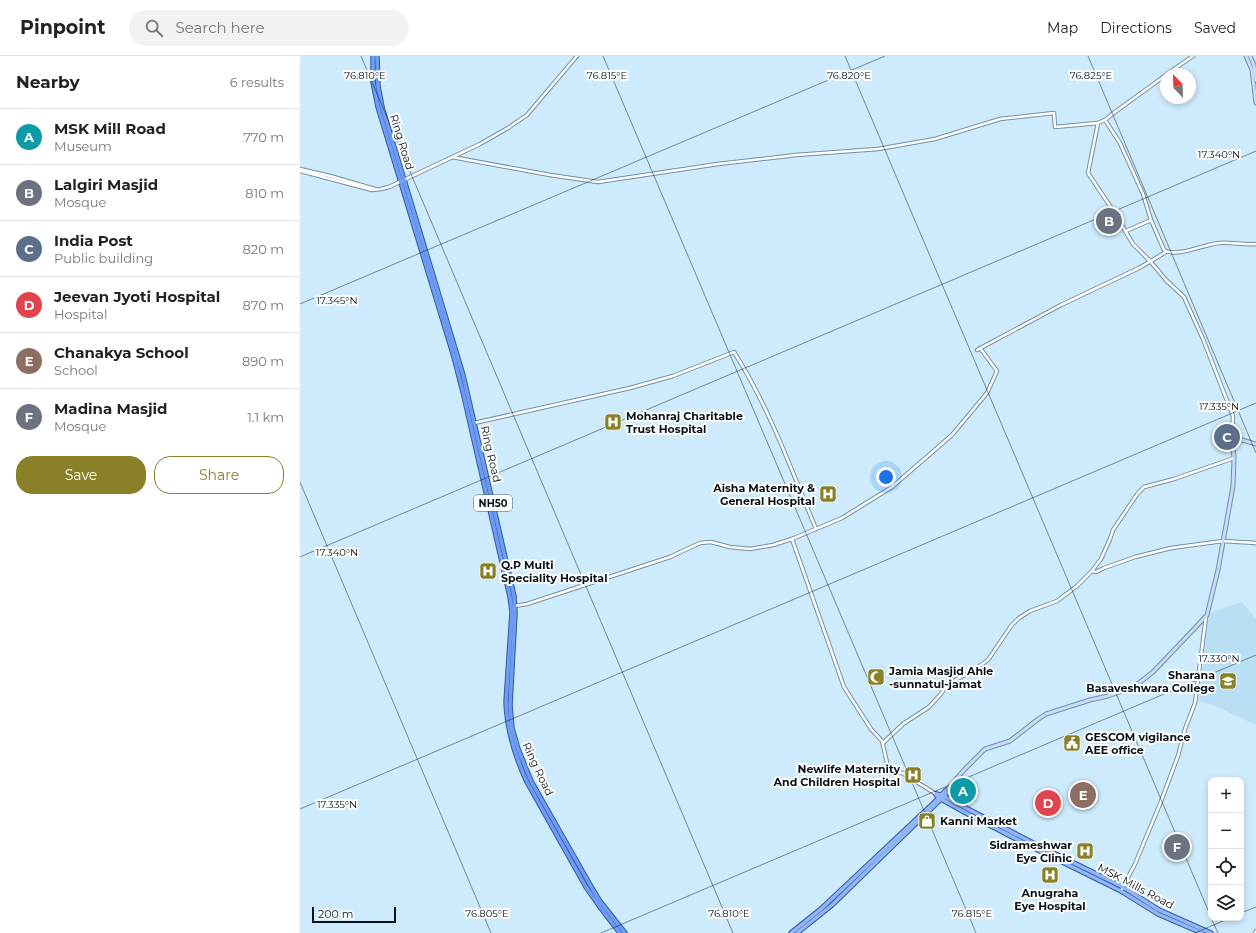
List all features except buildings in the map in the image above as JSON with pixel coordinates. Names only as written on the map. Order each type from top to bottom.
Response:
[{"type":"highway","name":"Ring Road","points":[[373,56],[372,71],[375,95],[456,349],[507,563],[513,606],[510,700],[512,728],[518,750],[531,781],[589,883],[625,933]]},
{"type":"highway","name":"Ring Road","points":[[377,56],[379,97],[454,357],[513,606],[506,702],[508,729],[515,755],[528,782],[586,887],[620,933]]},
{"type":"main road","points":[[1246,56],[1252,70],[1256,103]]},
{"type":"main road","points":[[1250,56],[1254,65],[1256,80]]},
{"type":"main road","points":[[790,933],[821,909],[948,792],[947,790],[964,770],[986,749],[1010,741],[1046,714],[1108,696],[1139,683],[1153,672],[1195,628],[1207,615],[1218,570],[1233,486],[1234,458],[1232,436],[1256,444]]},
{"type":"main road","name":"MSK Mills Road","points":[[936,794],[1030,846],[1122,889],[1159,910],[1211,933]]},
{"type":"main road","points":[[797,933],[832,905],[942,797]]},
{"type":"main road","name":"MSK Mills Road","points":[[1122,889],[1158,914],[1202,933]]},
{"type":"street","points":[[300,170],[330,176],[376,190],[389,187],[480,144],[507,129],[527,115],[577,56]]},
{"type":"street","points":[[1175,68],[1193,56]]},
{"type":"street","points":[[452,157],[550,175],[598,182],[718,164],[796,155],[878,149],[935,139],[1000,119],[1054,113],[1055,127],[1098,123],[1105,120],[1160,78]]},
{"type":"street","points":[[1105,120],[1120,143],[1143,194],[1151,220],[1162,246],[1167,252]]},
{"type":"street","points":[[1098,123],[1088,174],[1126,231],[1132,244],[1184,297],[1203,339],[1233,416],[1232,436]]},
{"type":"street","points":[[1126,231],[1151,220]]},
{"type":"street","points":[[513,606],[527,604],[670,557],[700,543],[711,542],[730,547],[750,549],[774,545],[842,518],[892,487],[952,435],[987,393],[997,371],[979,349],[1061,305],[1139,268],[1167,252],[1190,250],[1218,243],[1246,245],[1256,244]]},
{"type":"street","points":[[474,423],[630,388],[673,376],[734,352],[748,374],[766,409],[816,529]]},
{"type":"street","points":[[883,743],[903,724],[929,707],[948,684],[972,671],[988,660],[1011,626],[1019,618],[1030,611],[1057,601],[1077,586],[1092,571],[1101,559],[1113,530],[1138,493],[1144,487],[1174,479],[1234,458]]},
{"type":"street","points":[[792,539],[844,687],[871,729],[883,743],[888,767],[904,774],[936,794]]},
{"type":"street","points":[[1092,571],[1096,572],[1135,557],[1171,548],[1223,541],[1256,543]]},
{"type":"street","points":[[1122,889],[1135,864],[1178,756],[1194,703],[1207,615]]},
{"type":"shaded area","name":"Sharana Basaveshwara College","points":[[1242,602],[1256,619],[1256,725],[1215,706],[1199,701],[1209,613]]},
{"type":"place","name":"Lalgiri Masjid","points":[[1109,221]]},
{"type":"place","name":"Mohanraj Charitable Trust Hospital","points":[[613,422]]},
{"type":"place","name":"India Post","points":[[1227,437]]},
{"type":"place","name":"Aisha Maternity & General Hospital","points":[[828,494]]},
{"type":"place","name":"Q.P Multi Speciality Hospital","points":[[488,571]]},
{"type":"place","name":"Jamia Masjid Ahle -sunnatul-jamat","points":[[876,677]]},
{"type":"place","name":"Sharana Basaveshwara College","points":[[1228,681]]},
{"type":"place","name":"GESCOM vigilance AEE office","points":[[1072,743]]},
{"type":"place","name":"Newlife Maternity And Children Hospital","points":[[913,775]]},
{"type":"place","name":"MSK Mill Road","points":[[963,791]]},
{"type":"place","name":"Chanakya School","points":[[1083,795]]},
{"type":"place","name":"Jeevan Jyoti Hospital","points":[[1048,803]]},
{"type":"place","name":"Kanni Market","points":[[927,821]]},
{"type":"place","name":"Madina Masjid","points":[[1177,847]]},
{"type":"place","name":"Sidrameshwar Eye Clinic","points":[[1085,851]]},
{"type":"place","name":"Anugraha Eye Hospital","points":[[1050,875]]}]
